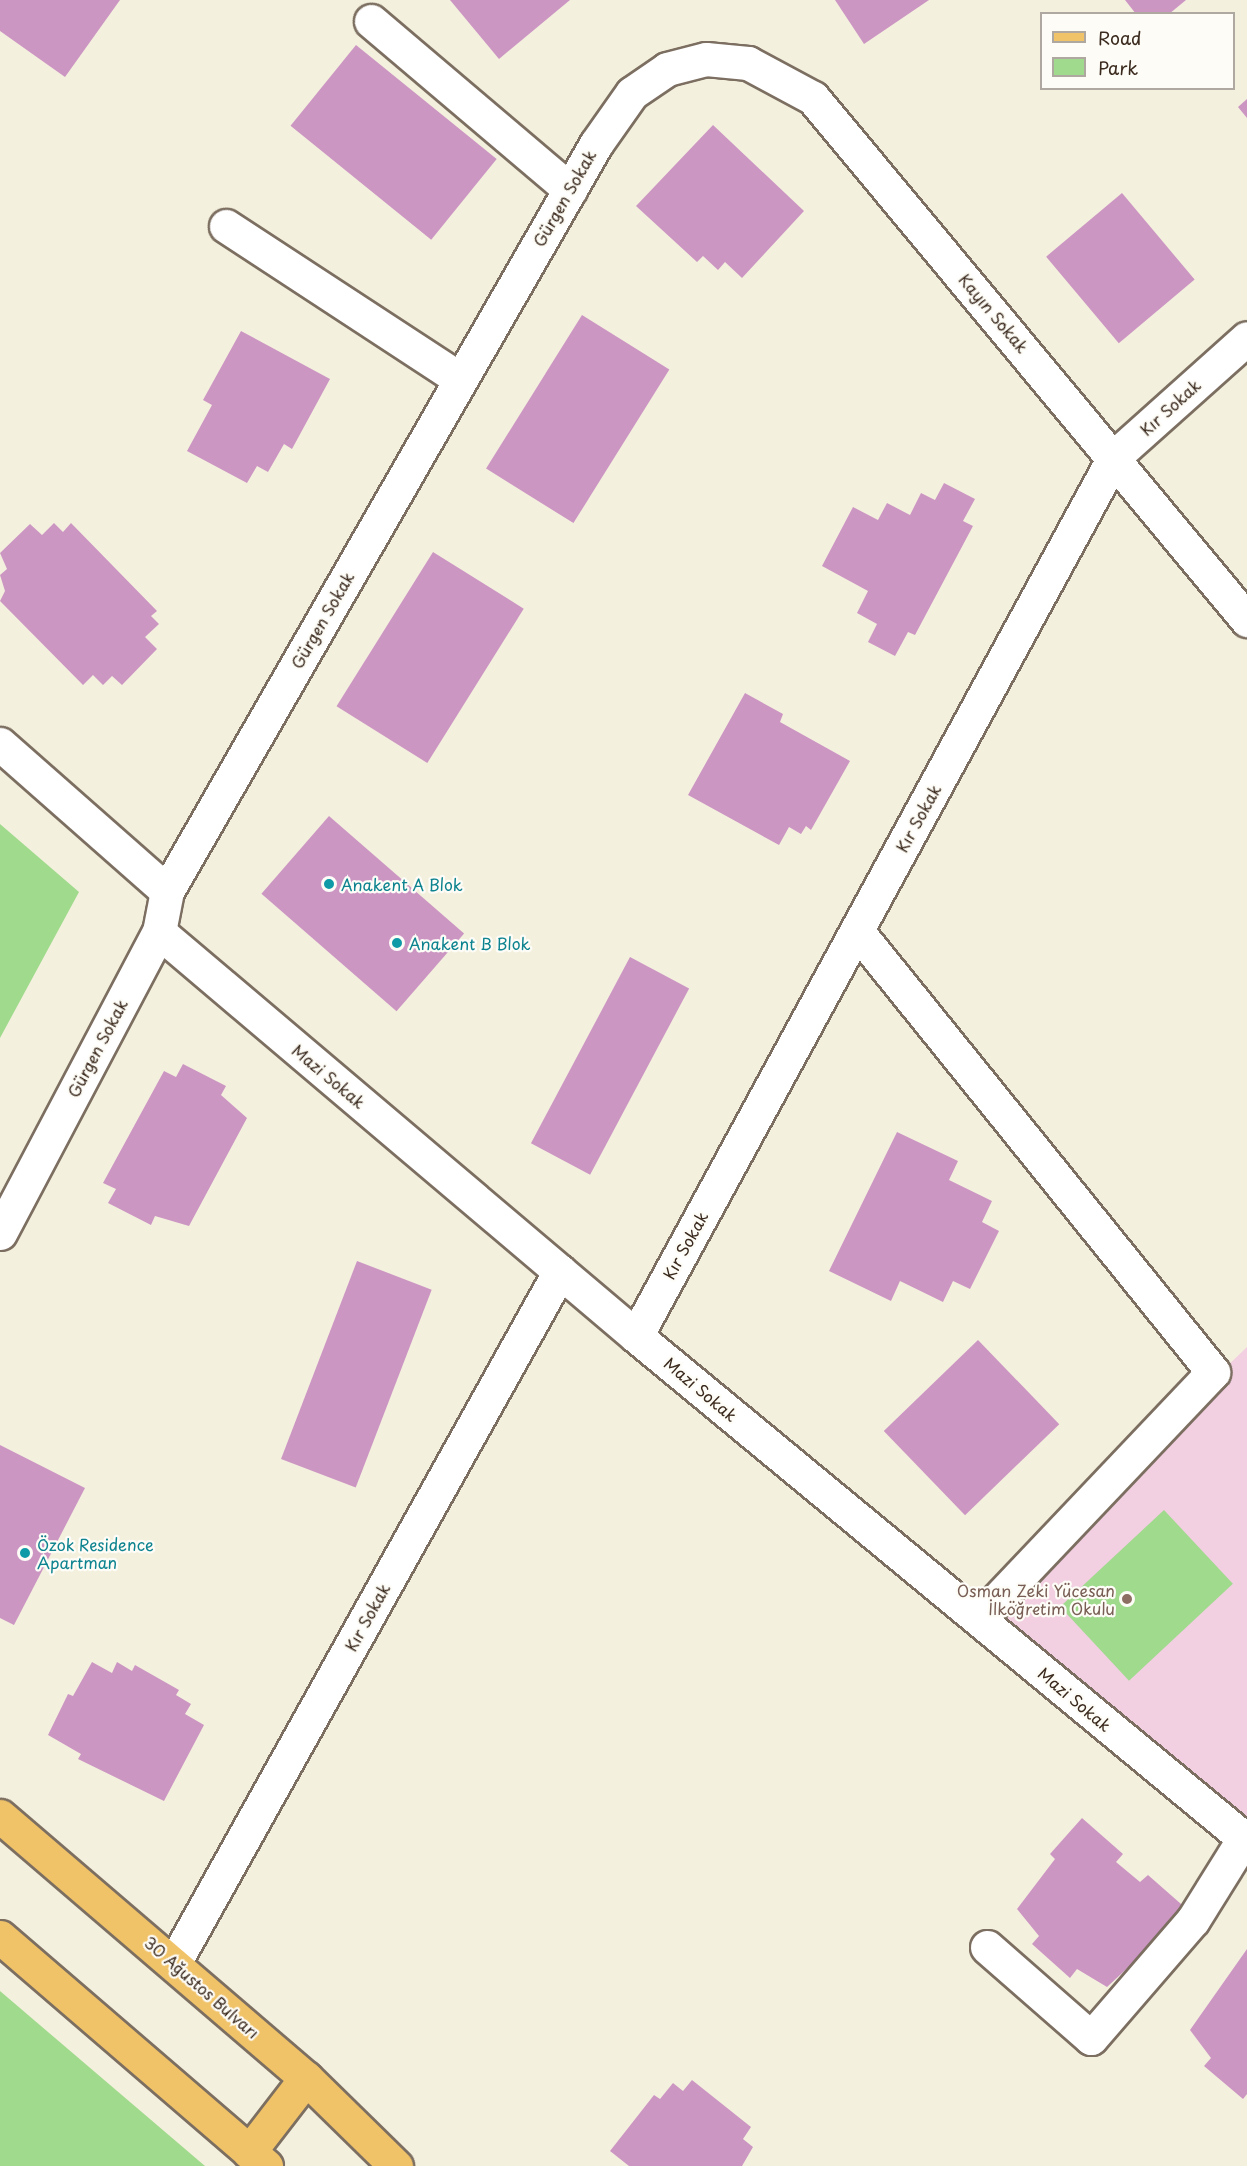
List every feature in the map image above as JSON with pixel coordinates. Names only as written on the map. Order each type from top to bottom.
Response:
[{"type":"main road","name":"30 Ağustos Bulvarı","points":[[0,1816],[306,2078],[396,2166]]},
{"type":"main road","points":[[0,1936],[257,2159],[306,2078]]},
{"type":"street","points":[[370,21],[570,190]]},
{"type":"street","name":"Gürgen Sokak","points":[[0,1233],[159,932],[167,891],[570,190],[632,93],[667,69],[706,59]]},
{"type":"street","name":"Kayın Sokak","points":[[706,59],[769,70],[813,98],[1114,457],[1247,620]]},
{"type":"street","points":[[226,226],[460,380]]},
{"type":"street","name":"Kır Sokak","points":[[636,1336],[1114,457],[1247,338]]},
{"type":"street","points":[[0,744],[167,891]]},
{"type":"street","points":[[856,931],[1213,1372],[979,1619]]},
{"type":"street","name":"Mazi Sokak","points":[[159,932],[636,1336],[1245,1840]]},
{"type":"street","name":"Kır Sokak","points":[[174,1963],[560,1271]]},
{"type":"street","points":[[987,1947],[1091,2038],[1193,1920],[1245,1840]]},
{"type":"shaded area","name":"Osman Zeki Yücesan İlköğretim Okulu","points":[[1247,1347],[1247,1824],[998,1628],[1015,1570]]},
{"type":"green space","points":[[0,824],[79,892],[0,1038]]},
{"type":"green space","points":[[1164,1510],[1233,1584],[1129,1681],[1060,1607]]},
{"type":"green space","points":[[0,1991],[205,2166],[0,2166]]},
{"type":"building","points":[[0,0],[120,0],[65,77],[0,31]]},
{"type":"building","points":[[450,0],[570,0],[499,59]]},
{"type":"building","points":[[835,0],[929,0],[864,44]]},
{"type":"building","points":[[1125,0],[1186,0],[1171,12],[1134,12]]},
{"type":"building","points":[[356,45],[497,159],[431,240],[291,126]]},
{"type":"building","points":[[1247,99],[1247,118],[1238,107]]},
{"type":"building","points":[[713,125],[804,211],[742,278],[725,262],[718,270],[703,256],[697,262],[636,206]]},
{"type":"building","points":[[1122,193],[1195,280],[1119,343],[1046,257]]},
{"type":"building","points":[[582,315],[669,370],[573,523],[486,468]]},
{"type":"building","points":[[241,331],[330,379],[292,449],[284,444],[268,472],[257,466],[247,483],[187,451],[212,405],[203,400]]},
{"type":"building","points":[[944,483],[975,499],[963,521],[973,526],[915,635],[908,632],[895,656],[868,642],[877,624],[857,613],[868,591],[822,566],[853,507],[878,520],[887,503],[910,515],[921,493],[935,500]]},
{"type":"building","points":[[54,523],[63,532],[71,523],[157,611],[151,616],[159,624],[145,637],[157,649],[122,685],[112,676],[103,685],[93,675],[83,685],[0,601],[5,591],[0,575],[7,569],[0,553],[30,524],[42,535]]},
{"type":"building","points":[[433,552],[524,609],[427,763],[337,706]]},
{"type":"building","points":[[745,693],[783,714],[780,722],[850,761],[811,830],[806,826],[801,834],[789,827],[779,845],[688,795]]},
{"type":"building","points":[[329,816],[464,933],[397,1011],[261,894]]},
{"type":"building","points":[[630,957],[689,988],[590,1175],[531,1143]]},
{"type":"building","points":[[183,1064],[226,1086],[221,1095],[247,1118],[189,1226],[155,1216],[151,1225],[108,1203],[116,1189],[103,1183],[164,1071],[176,1077]]},
{"type":"building","points":[[897,1132],[958,1161],[949,1180],[992,1201],[982,1222],[999,1231],[970,1289],[953,1281],[943,1302],[900,1281],[891,1301],[829,1271]]},
{"type":"building","points":[[357,1261],[432,1290],[356,1488],[281,1459]]},
{"type":"building","points":[[978,1340],[1059,1424],[965,1515],[884,1431]]},
{"type":"building","name":"Özok Residence Apartman","points":[[0,1445],[85,1488],[14,1625],[0,1618]]},
{"type":"building","points":[[92,1662],[112,1673],[117,1662],[132,1671],[135,1665],[179,1690],[176,1695],[191,1704],[185,1714],[204,1725],[164,1801],[78,1759],[81,1754],[48,1735],[68,1694],[73,1696]]},
{"type":"building","points":[[1082,1818],[1123,1854],[1116,1862],[1140,1882],[1148,1875],[1189,1911],[1107,1987],[1077,1969],[1070,1978],[1032,1944],[1039,1936],[1017,1909],[1055,1859],[1050,1854]]},
{"type":"building","points":[[1247,1949],[1247,2094],[1243,2099],[1204,2066],[1211,2058],[1190,2030]]},
{"type":"building","points":[[692,2080],[751,2127],[743,2139],[753,2147],[742,2166],[629,2166],[610,2151],[654,2095],[660,2099],[673,2083],[683,2091]]},
{"type":"place","name":"Anakent A Blok","points":[[329,884]]},
{"type":"place","name":"Anakent B Blok","points":[[397,943]]},
{"type":"place","name":"Özok Residence Apartman","points":[[25,1553]]},
{"type":"place","name":"Osman Zeki Yücesan İlköğretim Okulu","points":[[1127,1599]]}]
